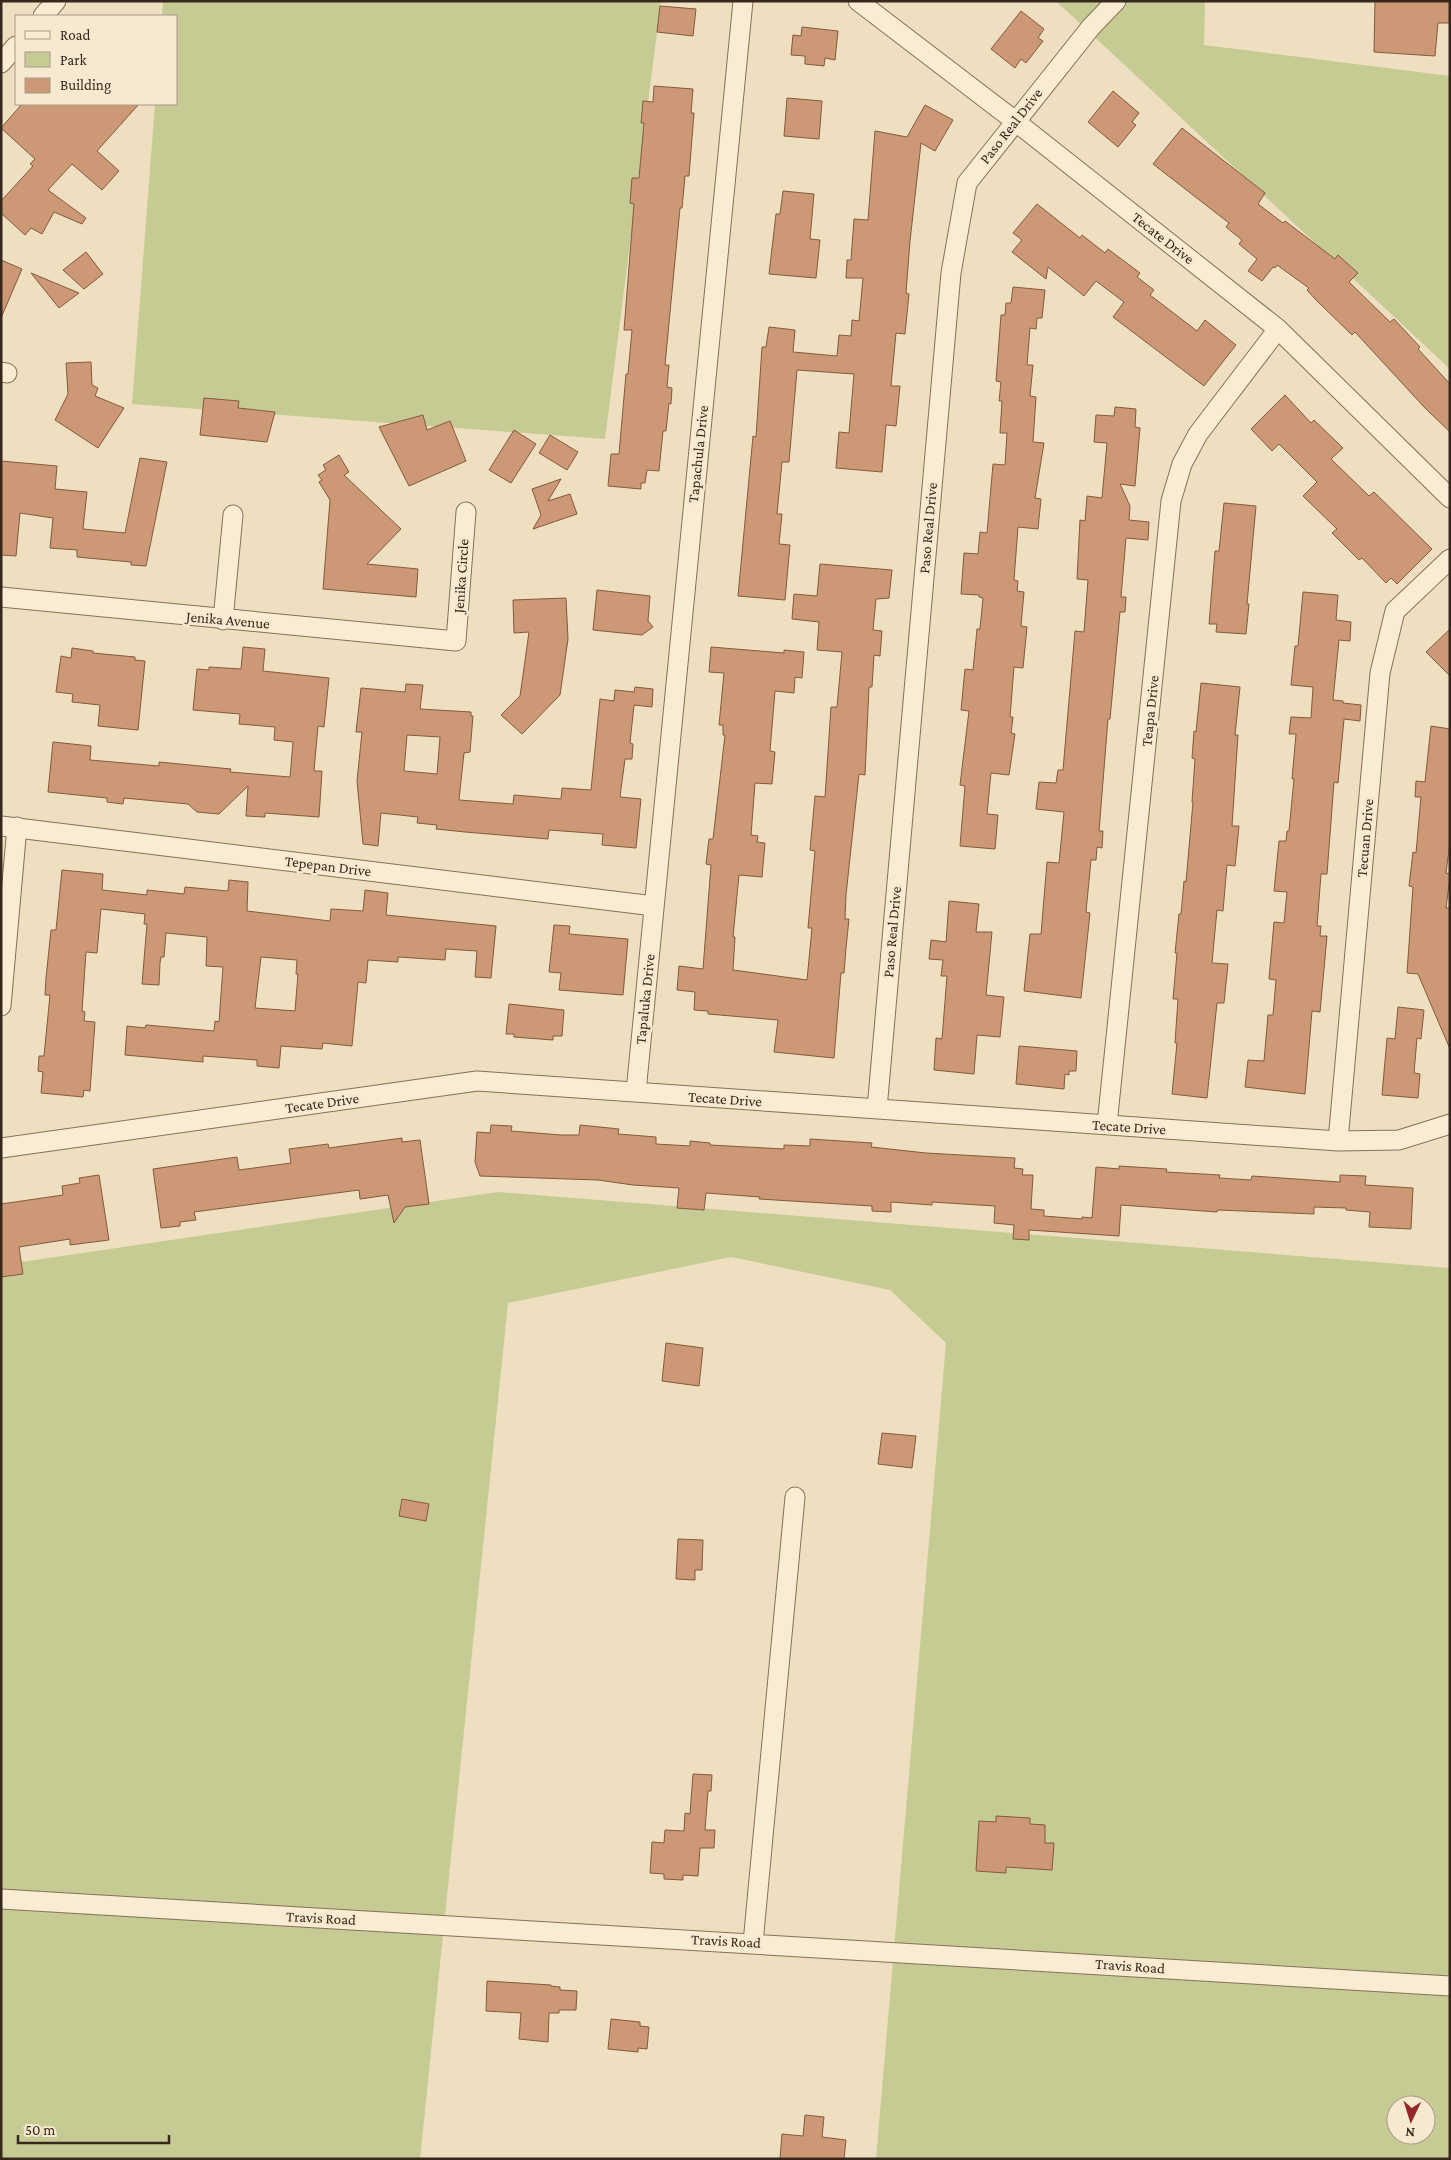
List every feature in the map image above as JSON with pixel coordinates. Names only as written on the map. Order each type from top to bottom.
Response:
[{"type":"street","points":[[44,15],[56,1]]},
{"type":"street","name":"Tapachula Drive","points":[[654,906],[743,1]]},
{"type":"street","name":"Tecate Drive","points":[[858,1],[1015,121],[1278,329],[1450,498]]},
{"type":"street","name":"Paso Real Drive","points":[[877,1109],[951,273],[967,183],[1091,27],[1116,1]]},
{"type":"street","points":[[1,63],[15,47]]},
{"type":"street","name":"Teapa Drive","points":[[1107,1125],[1171,501],[1182,464],[1198,434],[1278,329]]},
{"type":"street","name":"Jenika Circle","points":[[456,641],[466,512]]},
{"type":"street","points":[[223,620],[233,515]]},
{"type":"street","name":"Tecuan Drive","points":[[1338,1141],[1380,673],[1395,611],[1450,559]]},
{"type":"street","name":"Jenika Avenue","points":[[1,598],[456,641]]},
{"type":"street","points":[[1,1006],[9,827]]},
{"type":"street","name":"Tepepan Drive","points":[[9,827],[654,906]]},
{"type":"street","name":"Tapaluka Drive","points":[[636,1092],[654,906]]},
{"type":"street","name":"Tecate Drive","points":[[1,1148],[477,1081],[1338,1141],[1399,1140],[1450,1124]]},
{"type":"street","points":[[753,1943],[795,1497]]},
{"type":"street","name":"Travis Road","points":[[1,1899],[1450,1986]]},
{"type":"green space","points":[[163,1],[661,1],[605,439],[132,404],[155,105],[178,105],[178,15],[162,15]]},
{"type":"green space","points":[[1056,1],[1205,1],[1204,45],[1450,76],[1450,369]]},
{"type":"green space","points":[[498,1192],[1450,1268],[1450,2159],[876,2159],[946,1343],[890,1290],[731,1257],[508,1303],[420,2159],[1,2159],[1,1265]]},
{"type":"building","points":[[1375,1],[1450,1],[1450,23],[1438,23],[1435,56],[1374,52]]},
{"type":"building","points":[[660,6],[696,9],[693,36],[657,32]]},
{"type":"building","points":[[1021,11],[1044,29],[1038,38],[1043,41],[1026,63],[1021,59],[1015,68],[991,49]]},
{"type":"building","points":[[802,27],[838,31],[835,60],[825,58],[824,66],[805,64],[805,56],[791,55],[793,35],[801,36]]},
{"type":"building","points":[[654,86],[693,89],[691,113],[694,113],[689,176],[685,176],[682,208],[680,208],[665,365],[669,365],[667,387],[672,388],[671,404],[669,403],[666,431],[663,431],[659,471],[647,470],[645,483],[641,483],[641,489],[608,486],[611,454],[619,454],[632,330],[624,330],[634,204],[630,203],[632,178],[639,178],[644,123],[641,123],[643,101],[653,102]]},
{"type":"building","points":[[1113,91],[1139,113],[1132,122],[1136,125],[1118,147],[1088,122]]},
{"type":"building","points":[[787,98],[822,101],[819,139],[784,136]]},
{"type":"building","points":[[21,105],[138,105],[97,151],[119,171],[102,190],[72,164],[48,190],[86,218],[82,224],[54,212],[42,234],[31,228],[25,235],[1,213],[1,201],[33,166],[30,164],[35,159],[1,128]]},
{"type":"building","points":[[925,105],[953,120],[935,151],[921,143],[910,241],[906,293],[909,294],[905,334],[896,333],[891,386],[900,386],[896,426],[886,425],[882,472],[836,468],[839,432],[849,433],[854,374],[797,370],[789,462],[782,462],[777,514],[782,514],[779,544],[790,545],[785,600],[738,596],[753,436],[756,437],[762,347],[766,347],[769,327],[795,330],[793,352],[837,356],[839,335],[851,336],[852,320],[859,321],[863,278],[846,278],[847,260],[851,260],[854,219],[868,220],[875,131],[907,137]]},
{"type":"building","points":[[1182,128],[1265,193],[1258,204],[1283,223],[1285,221],[1335,259],[1338,255],[1358,273],[1349,282],[1390,322],[1394,319],[1450,384],[1450,432],[1425,408],[1355,332],[1352,335],[1316,300],[1307,290],[1309,288],[1277,265],[1275,268],[1273,267],[1262,281],[1248,271],[1257,259],[1239,244],[1242,240],[1226,227],[1229,223],[1153,164]]},
{"type":"building","points":[[783,191],[814,194],[810,239],[820,240],[816,278],[769,274],[776,214],[780,214]]},
{"type":"building","points":[[1037,204],[1080,238],[1082,235],[1105,253],[1108,249],[1140,273],[1137,277],[1154,290],[1150,295],[1197,331],[1205,320],[1236,345],[1204,386],[1113,317],[1124,302],[1096,281],[1084,296],[1048,267],[1046,279],[1012,252],[1022,240],[1013,233]]},
{"type":"building","points":[[86,252],[103,274],[84,289],[63,270]]},
{"type":"building","points":[[1,260],[22,269],[1,318]]},
{"type":"building","points":[[31,273],[79,293],[59,308]]},
{"type":"building","points":[[1013,287],[1045,290],[1042,318],[1037,318],[1036,329],[1030,328],[1027,365],[1033,365],[1030,396],[1036,397],[1033,442],[1044,443],[1035,498],[1041,499],[1038,529],[1018,527],[1014,580],[1018,581],[1017,591],[1024,592],[1021,626],[1027,627],[1023,668],[1014,667],[1010,717],[1013,717],[1011,733],[1015,734],[1009,775],[991,773],[987,814],[998,815],[995,849],[960,846],[965,786],[960,785],[969,711],[961,710],[965,669],[973,670],[977,629],[980,629],[983,598],[979,597],[979,595],[961,594],[964,553],[978,554],[980,532],[987,533],[993,464],[1005,465],[1007,433],[1000,433],[1002,401],[999,401],[1001,382],[996,381],[1001,315],[1005,315],[1006,303],[1011,303]]},
{"type":"building","points":[[91,362],[92,385],[98,388],[95,396],[124,408],[98,448],[55,420],[68,394],[66,363]]},
{"type":"building","points":[[1285,395],[1311,423],[1314,420],[1343,448],[1331,459],[1369,496],[1374,492],[1432,549],[1397,584],[1391,578],[1386,583],[1362,558],[1359,560],[1332,533],[1337,529],[1303,496],[1317,482],[1279,444],[1272,451],[1251,429]]},
{"type":"building","points":[[204,398],[239,401],[238,408],[275,412],[267,442],[200,435]]},
{"type":"building","points":[[1115,407],[1136,409],[1135,427],[1140,428],[1135,486],[1120,484],[1130,506],[1129,520],[1149,522],[1148,540],[1126,538],[1121,597],[1126,597],[1125,612],[1120,612],[1110,719],[1108,719],[1099,831],[1103,831],[1102,848],[1097,847],[1096,860],[1091,860],[1086,912],[1090,913],[1081,998],[1024,991],[1030,934],[1041,934],[1047,862],[1059,863],[1064,812],[1036,809],[1039,782],[1056,783],[1058,770],[1063,770],[1075,631],[1084,632],[1088,580],[1077,579],[1080,520],[1085,521],[1087,496],[1102,498],[1107,443],[1094,442],[1096,415],[1114,416]]},
{"type":"building","points":[[423,415],[427,430],[450,421],[466,461],[409,486],[379,427]]},
{"type":"building","points":[[514,430],[536,444],[511,483],[489,470]]},
{"type":"building","points":[[550,435],[578,452],[567,470],[539,453]]},
{"type":"building","points":[[339,455],[349,472],[344,475],[401,529],[367,564],[418,569],[416,597],[323,589],[330,500],[319,482],[322,480],[318,475],[326,470],[323,465]]},
{"type":"building","points":[[140,458],[167,462],[146,566],[131,565],[131,562],[77,557],[77,550],[50,548],[53,518],[20,513],[16,556],[1,555],[1,461],[57,466],[55,489],[87,492],[83,529],[125,533]]},
{"type":"building","points":[[561,479],[548,501],[570,494],[577,514],[533,529],[541,515],[532,489]]},
{"type":"building","points":[[1224,503],[1256,506],[1246,634],[1216,632],[1217,624],[1209,624],[1215,551],[1219,551]]},
{"type":"building","points":[[820,564],[892,570],[889,598],[876,599],[873,630],[882,631],[880,656],[874,655],[872,687],[869,687],[865,775],[859,774],[846,895],[845,919],[849,919],[844,973],[841,973],[834,1058],[774,1052],[778,1020],[708,1014],[708,1011],[694,1010],[695,992],[677,990],[679,966],[703,969],[711,865],[706,864],[709,839],[713,839],[725,735],[723,735],[723,725],[719,725],[724,673],[709,672],[711,647],[784,653],[784,650],[804,652],[802,678],[795,677],[794,693],[775,691],[770,751],[775,752],[772,784],[755,783],[751,835],[758,836],[757,842],[765,843],[762,877],[739,875],[733,937],[735,937],[733,970],[807,980],[812,928],[808,928],[815,851],[810,850],[815,796],[825,797],[831,707],[837,707],[842,652],[817,650],[819,622],[792,619],[794,594],[817,596]]},
{"type":"building","points":[[597,590],[650,596],[648,621],[653,627],[642,635],[593,630]]},
{"type":"building","points":[[1303,592],[1338,595],[1336,620],[1351,622],[1350,641],[1339,640],[1333,700],[1361,705],[1360,721],[1344,719],[1338,783],[1334,782],[1327,874],[1321,874],[1317,926],[1321,926],[1320,936],[1327,936],[1320,1012],[1312,1011],[1305,1094],[1245,1087],[1248,1060],[1264,1061],[1268,1015],[1273,1015],[1276,980],[1269,979],[1274,922],[1284,923],[1287,892],[1274,891],[1279,841],[1286,841],[1287,831],[1289,831],[1294,779],[1292,779],[1296,734],[1289,734],[1291,717],[1311,718],[1313,687],[1291,685],[1295,646],[1298,646]]},
{"type":"building","points":[[566,598],[568,639],[560,695],[522,734],[501,715],[520,696],[529,632],[514,633],[513,600]]},
{"type":"building","points":[[1450,629],[1450,676],[1426,652]]},
{"type":"building","points":[[243,647],[265,649],[263,671],[329,678],[324,727],[318,726],[314,771],[322,771],[319,817],[265,813],[265,817],[246,816],[248,786],[219,814],[197,812],[188,804],[124,798],[123,804],[107,802],[107,798],[48,792],[53,742],[91,746],[90,760],[159,766],[159,762],[231,769],[230,772],[290,777],[293,742],[274,740],[275,727],[239,724],[240,714],[193,710],[197,669],[209,670],[209,667],[241,669]]},
{"type":"building","points":[[72,648],[93,651],[93,653],[135,657],[135,660],[145,661],[138,730],[98,726],[100,705],[72,702],[73,694],[56,692],[61,656],[71,658]]},
{"type":"building","points":[[1201,683],[1240,687],[1235,735],[1238,735],[1232,826],[1239,826],[1235,866],[1227,865],[1223,911],[1217,910],[1212,963],[1228,964],[1224,1003],[1217,1003],[1207,1098],[1172,1094],[1177,1043],[1175,1043],[1178,999],[1173,999],[1177,953],[1175,953],[1184,881],[1186,882],[1193,802],[1195,759],[1192,758],[1194,731],[1196,732]]},
{"type":"building","points":[[406,684],[423,685],[420,709],[471,712],[471,716],[473,716],[470,752],[464,753],[459,800],[513,804],[514,795],[561,799],[562,788],[591,790],[600,699],[614,701],[615,690],[634,692],[635,687],[653,689],[652,707],[634,705],[630,743],[633,744],[632,759],[625,759],[620,797],[641,799],[636,848],[602,845],[603,834],[549,830],[548,839],[465,832],[436,829],[437,825],[417,823],[418,817],[381,813],[378,846],[363,844],[357,781],[362,732],[356,732],[361,688],[405,692]],"holes":[[[407,735],[440,737],[437,774],[404,771]]]},
{"type":"building","points":[[1431,726],[1450,729],[1450,842],[1446,873],[1450,874],[1450,877],[1446,908],[1450,908],[1450,1049],[1418,974],[1407,973],[1413,887],[1409,886],[1413,852],[1416,853],[1421,797],[1415,797],[1416,781],[1425,782]]},
{"type":"building","points":[[62,870],[103,874],[102,890],[147,895],[147,890],[184,894],[185,887],[228,891],[229,880],[248,882],[247,911],[330,921],[331,909],[363,911],[365,890],[388,893],[386,915],[496,926],[491,978],[475,977],[477,951],[446,949],[445,960],[398,957],[398,962],[368,960],[366,983],[358,982],[352,1046],[323,1043],[322,1049],[281,1046],[279,1068],[257,1066],[257,1060],[203,1056],[203,1062],[125,1055],[127,1026],[145,1028],[146,1025],[214,1031],[215,1021],[219,1022],[223,967],[206,966],[207,937],[166,933],[164,957],[161,957],[160,963],[159,985],[142,984],[147,924],[144,924],[145,914],[101,909],[97,953],[86,952],[82,1011],[85,1012],[84,1021],[95,1022],[90,1091],[84,1090],[83,1097],[41,1093],[43,1072],[38,1071],[39,1056],[44,1056],[50,995],[45,995],[46,978],[51,930],[56,930]],"holes":[[[261,957],[297,960],[296,974],[298,974],[295,1011],[255,1008]]]},
{"type":"building","points":[[949,901],[979,904],[976,932],[992,932],[986,995],[1004,997],[1000,1037],[977,1035],[974,1074],[934,1070],[936,1038],[942,1039],[947,976],[941,976],[943,960],[929,959],[931,940],[946,942]]},
{"type":"building","points":[[554,925],[570,926],[569,934],[628,939],[623,995],[559,990],[561,973],[549,972]]},
{"type":"building","points":[[509,1004],[564,1010],[562,1036],[553,1036],[553,1040],[514,1037],[514,1034],[506,1034]]},
{"type":"building","points":[[1398,1007],[1424,1010],[1421,1039],[1417,1038],[1414,1073],[1420,1074],[1418,1098],[1382,1095],[1387,1038],[1395,1039]]},
{"type":"building","points":[[1019,1046],[1077,1051],[1076,1071],[1069,1071],[1069,1075],[1065,1074],[1064,1089],[1016,1084]]},
{"type":"building","points":[[491,1125],[512,1126],[511,1131],[561,1135],[579,1135],[580,1125],[619,1129],[618,1134],[656,1137],[656,1144],[690,1146],[690,1141],[710,1143],[710,1145],[784,1149],[784,1145],[810,1146],[810,1139],[872,1143],[871,1147],[926,1153],[1015,1158],[1014,1168],[1023,1169],[1022,1175],[1033,1175],[1031,1209],[1044,1210],[1044,1216],[1082,1219],[1082,1217],[1092,1218],[1096,1167],[1119,1169],[1119,1166],[1167,1169],[1166,1172],[1220,1175],[1219,1178],[1251,1180],[1252,1176],[1340,1182],[1340,1175],[1366,1176],[1365,1185],[1413,1188],[1411,1229],[1369,1227],[1370,1212],[1346,1210],[1346,1208],[1314,1207],[1314,1214],[1218,1210],[1217,1212],[1121,1205],[1119,1236],[1029,1230],[1029,1240],[1013,1239],[1014,1225],[994,1223],[995,1206],[932,1202],[932,1205],[891,1202],[891,1212],[872,1211],[872,1206],[759,1199],[760,1197],[706,1193],[704,1210],[677,1208],[679,1188],[633,1185],[598,1180],[480,1176],[475,1162],[477,1132],[490,1133]]},
{"type":"building","points":[[402,1138],[402,1142],[420,1140],[429,1204],[405,1207],[394,1223],[388,1195],[360,1199],[359,1190],[194,1212],[196,1220],[180,1222],[180,1226],[161,1228],[153,1169],[237,1157],[239,1170],[291,1163],[289,1149],[328,1144],[329,1148]]},
{"type":"building","points":[[99,1175],[109,1240],[70,1245],[70,1239],[19,1247],[23,1274],[1,1277],[1,1204],[63,1195],[62,1186],[80,1183],[79,1178]]},
{"type":"building","points":[[666,1343],[703,1348],[699,1386],[662,1381]]},
{"type":"building","points":[[882,1433],[916,1436],[912,1468],[878,1464]]},
{"type":"building","points":[[402,1499],[429,1504],[426,1521],[399,1516]]},
{"type":"building","points":[[678,1539],[703,1540],[702,1570],[695,1570],[695,1580],[676,1579]]},
{"type":"building","points":[[693,1774],[712,1775],[711,1791],[708,1791],[705,1830],[715,1830],[714,1848],[700,1848],[698,1876],[683,1875],[683,1880],[664,1879],[664,1874],[650,1873],[652,1842],[664,1843],[665,1830],[684,1831],[685,1813],[690,1814]]},
{"type":"building","points":[[996,1816],[1030,1818],[1030,1824],[1045,1825],[1045,1843],[1054,1843],[1052,1870],[1006,1867],[1006,1873],[976,1871],[979,1821],[996,1822]]},
{"type":"building","points":[[487,1981],[551,1985],[560,1987],[560,1990],[577,1991],[576,2010],[559,2010],[559,2013],[549,2013],[548,2042],[519,2039],[521,2013],[486,2011]]},
{"type":"building","points":[[611,2019],[640,2022],[640,2026],[649,2027],[647,2049],[638,2048],[638,2052],[608,2049]]},
{"type":"building","points":[[805,2115],[824,2117],[822,2137],[846,2140],[844,2159],[780,2159],[782,2134],[803,2136]]}]
